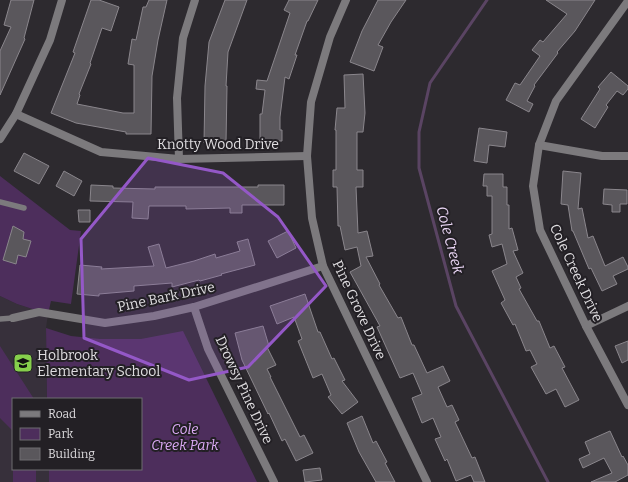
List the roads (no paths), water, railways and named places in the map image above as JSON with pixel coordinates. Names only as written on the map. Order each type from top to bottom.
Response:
[{"type":"street","points":[[0,139],[16,114],[50,40],[62,0]]},
{"type":"street","points":[[180,160],[177,98],[183,38],[195,0]]},
{"type":"street","name":"Pine Grove Drive","points":[[346,0],[330,37],[311,102],[307,156],[312,218],[323,266],[427,482]]},
{"type":"street","name":"Cole Creek Drive","points":[[628,0],[556,101],[539,145],[533,186],[540,230],[586,326],[628,405]]},
{"type":"street","name":"Knotty Wood Drive","points":[[16,114],[101,152],[180,160],[307,156]]},
{"type":"street","points":[[539,145],[602,156],[628,156]]},
{"type":"street","name":"Pine Bark Drive","points":[[13,318],[39,312],[105,323],[154,316],[194,307],[323,266]]},
{"type":"street","points":[[586,326],[628,306]]},
{"type":"street","name":"Drowsy Pine Drive","points":[[194,307],[208,349],[274,482]]},
{"type":"lane","points":[[0,202],[24,208]]},
{"type":"lane","points":[[0,319],[13,318]]},
{"type":"waterway","name":"Cole Creek","points":[[487,0],[430,83],[419,132],[419,168],[456,306],[548,482]]},
{"type":"place","name":"Holbrook Elementary School","points":[[23,363]]},
{"type":"park label","name":"Cole Creek Park","points":[[185,438]]}]
